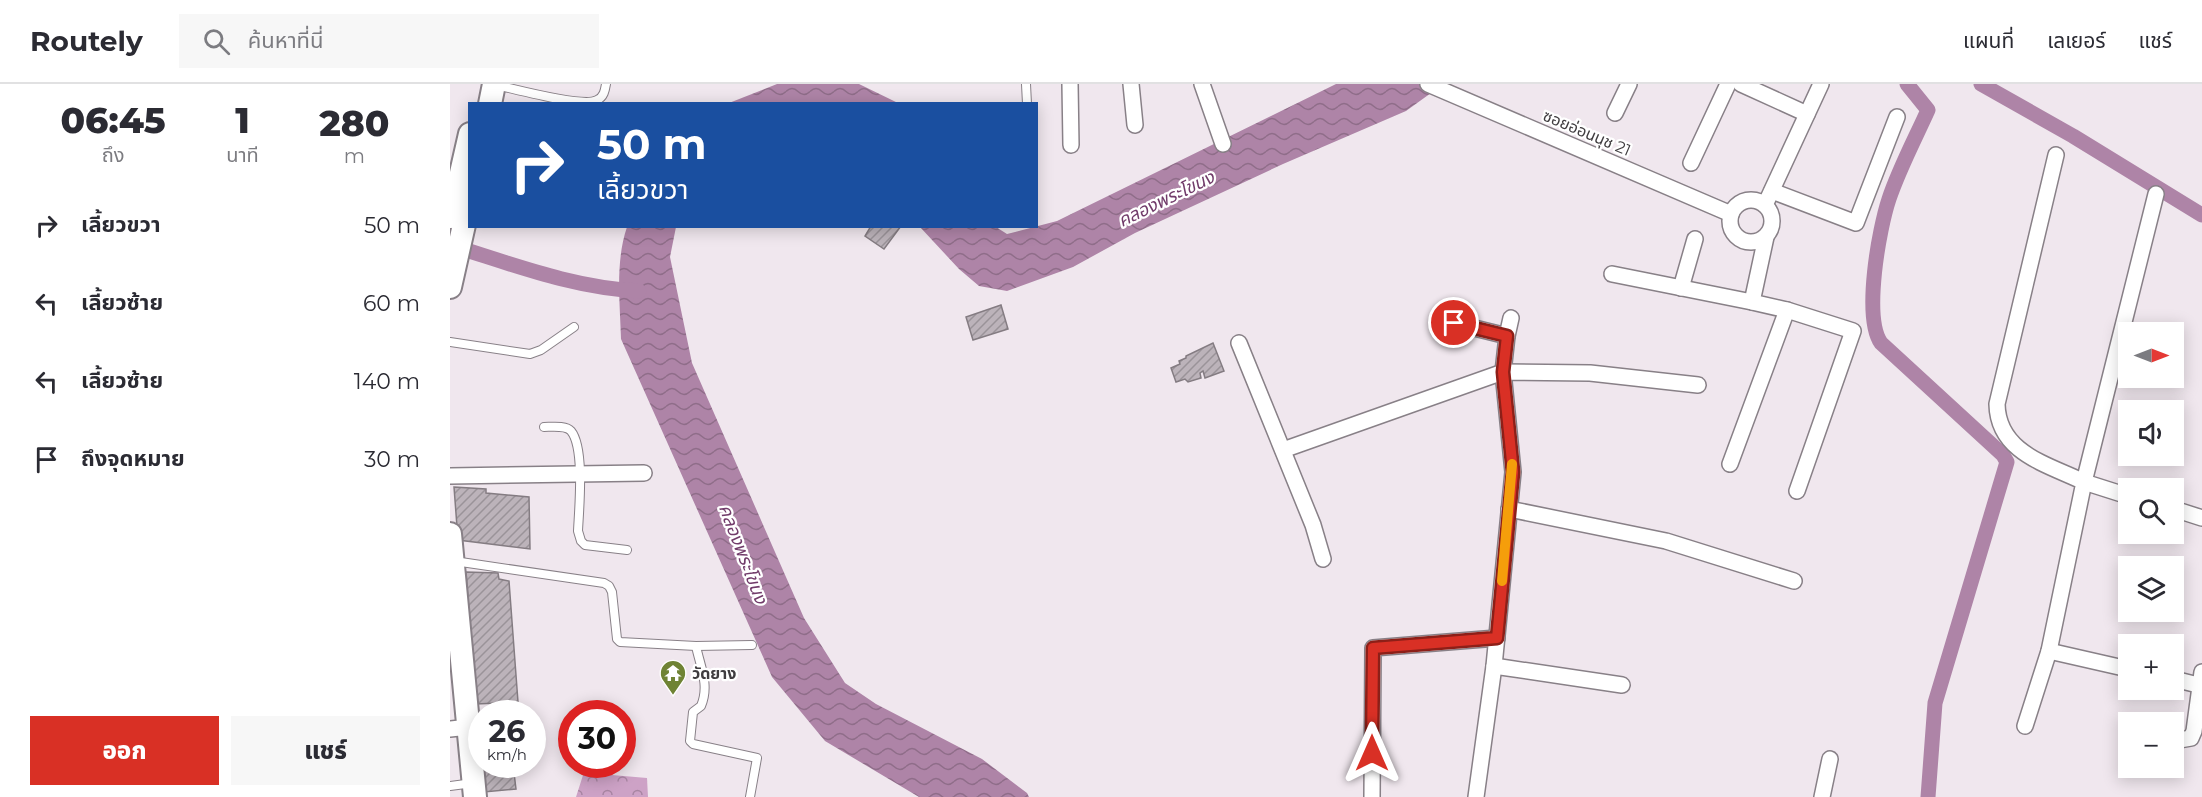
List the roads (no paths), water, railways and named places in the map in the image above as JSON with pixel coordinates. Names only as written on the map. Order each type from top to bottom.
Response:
[{"type":"main road","points":[[476,102],[480,84]]},
{"type":"main road","points":[[490,102],[494,84]]},
{"type":"main road","points":[[452,278],[461,156],[468,139]]},
{"type":"main road","points":[[456,228],[468,202]]},
{"type":"main road","points":[[450,534],[453,561],[454,674],[464,789]]},
{"type":"street","points":[[1070,84],[1071,145]]},
{"type":"street","points":[[1131,84],[1135,125]]},
{"type":"street","points":[[1202,84],[1223,144]]},
{"type":"street","name":"ซอยอ่อนนุช 21","points":[[1428,84],[1731,214]]},
{"type":"street","points":[[1615,112],[1629,84]]},
{"type":"street","points":[[1691,163],[1728,84]]},
{"type":"street","points":[[1741,84],[1807,114]]},
{"type":"street","points":[[1765,205],[1821,84]]},
{"type":"street","points":[[1772,191],[1856,223],[1897,117]]},
{"type":"street","points":[[2056,156],[1997,404],[1997,416],[2001,429],[2018,448],[2084,482],[2118,493]]},
{"type":"street","points":[[2025,726],[2049,651],[2084,482],[2156,194]]},
{"type":"street","points":[[1752,302],[1766,237],[1772,224],[1770,211],[1765,205],[1753,200],[1746,201],[1735,208],[1731,214],[1731,228],[1740,239],[1753,243],[1766,237]]},
{"type":"street","points":[[1681,288],[1695,239]]},
{"type":"street","points":[[1612,274],[1787,310],[1853,331],[1797,491]]},
{"type":"street","points":[[1730,464],[1787,310]]},
{"type":"street","points":[[1476,797],[1494,666],[1513,472],[1503,372],[1511,318]]},
{"type":"street","points":[[1454,323],[1507,336]]},
{"type":"street","points":[[1239,343],[1313,525],[1323,559]]},
{"type":"street","points":[[1283,450],[1503,372],[1590,373],[1698,385]]},
{"type":"street","points":[[450,476],[644,472]]},
{"type":"street","points":[[1509,509],[1666,541],[1794,581]]},
{"type":"street","points":[[2184,512],[2202,518]]},
{"type":"street","points":[[1372,797],[1373,648],[1497,638]]},
{"type":"street","points":[[2049,651],[2118,667]]},
{"type":"street","points":[[1494,666],[1622,685]]},
{"type":"street","points":[[2184,680],[2201,681],[2194,731],[2191,738],[2184,739]]},
{"type":"street","points":[[1822,797],[1830,759]]},
{"type":"lane","points":[[494,84],[579,102],[595,101],[602,97],[606,84]]},
{"type":"lane","points":[[1026,84],[1027,102]]},
{"type":"lane","points":[[450,342],[530,354],[541,350],[574,327]]},
{"type":"lane","points":[[544,427],[571,430],[579,453],[578,531],[581,541],[585,545],[627,550]]},
{"type":"lane","points":[[453,561],[604,583],[612,592],[617,639],[620,642],[696,646],[752,645]]},
{"type":"lane","points":[[696,646],[704,676],[705,690],[700,706],[693,712],[690,741],[693,744],[757,758],[750,797]]},
{"type":"water","points":[[777,84],[859,84],[896,102],[732,102]]},
{"type":"water","name":"คลองพระโขนง","points":[[1336,84],[1437,84],[1431,93],[1406,111],[1283,164],[1135,233],[1073,267],[1007,291],[979,286],[959,269],[921,228],[998,228],[1007,234],[1038,228],[1038,226],[1057,221]]},
{"type":"water","name":"คลองพระโขนง","points":[[627,228],[676,228],[670,257],[692,363],[804,618],[845,683],[876,704],[982,759],[1027,793],[1029,797],[919,797],[825,741],[772,677],[621,339],[619,297],[623,240]]},
{"type":"waterway","points":[[1907,84],[1928,110],[1897,177],[1885,213],[1874,272],[1873,314],[1876,331],[1881,343],[2003,455],[2007,462],[1935,703],[1928,797]]},
{"type":"waterway","points":[[1981,84],[2073,136],[2202,215]]},
{"type":"waterway","points":[[450,245],[567,280],[639,291]]},
{"type":"place","name":"วัดยาง","points":[[673,696]]}]
